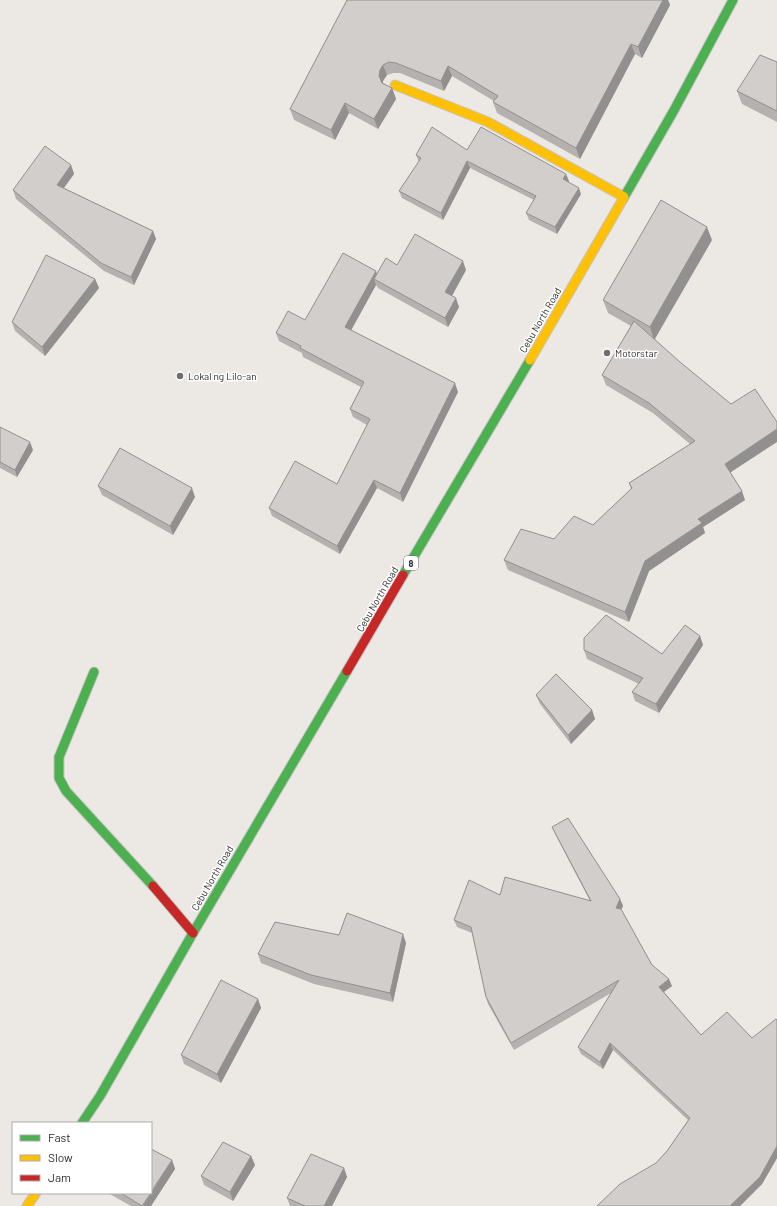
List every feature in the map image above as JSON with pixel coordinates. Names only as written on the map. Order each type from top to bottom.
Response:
[{"type":"main road","name":"Cebu North Road","points":[[83,1122],[100,1096],[193,933],[624,197],[672,112],[732,0]]},
{"type":"main road","points":[[395,85],[488,122],[624,197]]},
{"type":"main road","points":[[94,672],[59,756],[59,778],[66,791],[148,880],[193,933]]},
{"type":"main road","points":[[28,1206],[35,1194]]},
{"type":"building","points":[[347,0],[663,0],[638,47],[631,44],[576,148],[493,102],[498,96],[448,66],[441,81],[396,63],[389,62],[383,65],[379,76],[382,83],[392,88],[374,119],[345,103],[331,130],[290,109]]},
{"type":"building","points":[[760,55],[777,62],[777,111],[737,91]]},
{"type":"building","points":[[432,127],[467,150],[481,127],[566,174],[563,179],[579,188],[555,227],[526,213],[536,196],[467,161],[441,213],[399,191],[421,158],[416,155]]},
{"type":"building","points":[[45,146],[71,165],[57,185],[153,231],[131,277],[101,263],[13,190]]},
{"type":"building","points":[[661,200],[707,227],[650,327],[603,300]]},
{"type":"building","points":[[415,234],[463,261],[445,292],[456,298],[445,318],[374,279],[386,258],[397,265]]},
{"type":"building","points":[[343,253],[376,271],[345,327],[455,383],[400,493],[374,480],[337,546],[269,508],[295,461],[337,484],[370,419],[350,409],[364,382],[300,348],[301,346],[276,333],[288,311],[305,320]]},
{"type":"building","points":[[46,255],[95,279],[42,347],[12,322]]},
{"type":"building","points":[[634,321],[680,362],[731,404],[755,389],[777,422],[777,429],[725,464],[742,491],[698,519],[702,523],[645,561],[625,612],[504,560],[521,529],[554,539],[574,516],[593,525],[632,488],[629,483],[695,441],[649,403],[602,375]]},
{"type":"building","points":[[0,427],[30,442],[15,470],[0,462]]},
{"type":"building","points":[[120,448],[192,488],[170,526],[98,486]]},
{"type":"building","points":[[606,615],[662,654],[685,625],[700,636],[656,704],[632,692],[643,678],[584,650],[584,638]]},
{"type":"building","points":[[556,674],[592,710],[568,735],[536,695]]},
{"type":"building","points":[[568,818],[620,899],[616,908],[621,909],[652,965],[669,979],[659,987],[701,1035],[727,1012],[752,1038],[776,1019],[777,1020],[777,1146],[760,1177],[730,1206],[597,1206],[620,1184],[656,1163],[667,1151],[690,1118],[610,1043],[600,1062],[578,1047],[619,980],[511,1043],[486,997],[471,927],[454,920],[469,880],[500,895],[505,877],[591,901],[552,827]]},
{"type":"building","points":[[347,913],[403,934],[390,993],[311,975],[258,954],[275,922],[339,935]]},
{"type":"building","points":[[221,980],[258,999],[217,1074],[181,1055]]},
{"type":"building","points":[[223,1142],[251,1156],[230,1192],[201,1176]]},
{"type":"building","points":[[152,1150],[172,1160],[152,1190]]},
{"type":"building","points":[[311,1154],[344,1168],[324,1206],[305,1206],[287,1198]]},
{"type":"building","points":[[123,1194],[150,1194],[142,1206]]},
{"type":"traffic: fast","points":[[623,199],[673,112],[733,0]]},
{"type":"traffic: fast","points":[[403,575],[530,360]]},
{"type":"traffic: fast","points":[[83,1122],[100,1096],[193,933],[347,671]]},
{"type":"traffic: fast","points":[[94,672],[59,757],[59,778],[66,791],[153,886]]},
{"type":"traffic: slow","points":[[395,85],[488,122],[624,197]]},
{"type":"traffic: slow","points":[[530,360],[623,199]]},
{"type":"traffic: slow","points":[[27,1206],[35,1194]]},
{"type":"traffic: jam","points":[[347,671],[403,575]]},
{"type":"traffic: jam","points":[[153,886],[193,933]]},
{"type":"place","name":"Motorstar","points":[[607,353]]},
{"type":"place","name":"Lokal ng Lilo-an","points":[[180,376]]}]
